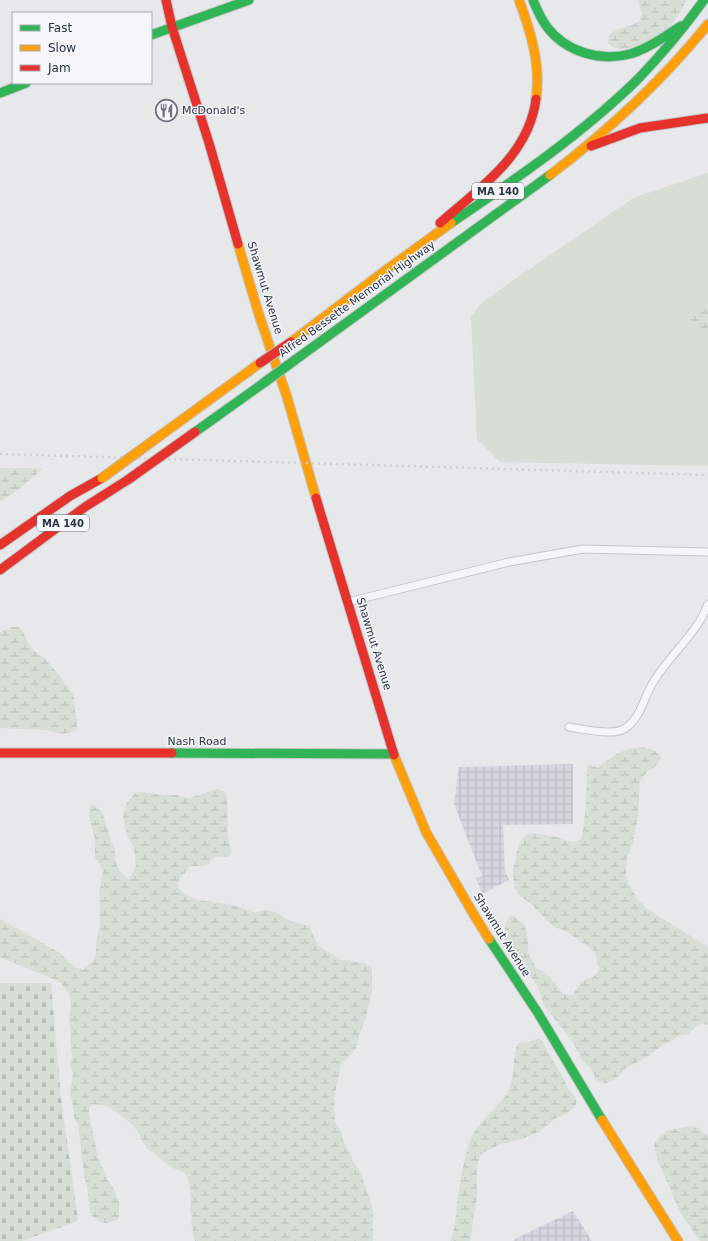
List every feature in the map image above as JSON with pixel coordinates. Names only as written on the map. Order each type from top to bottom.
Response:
[{"type":"main road","name":"Shawmut Avenue","points":[[166,0],[172,27],[209,143],[259,316],[287,397],[394,754],[426,832],[470,909],[538,1013],[678,1241]]},
{"type":"main road","points":[[152,35],[249,0]]},
{"type":"main road","points":[[394,264],[495,174],[516,152],[526,136],[535,110],[537,68],[531,34],[519,0]]},
{"type":"main road","points":[[533,0],[544,24],[559,40],[576,51],[592,56],[610,57],[629,54],[648,46],[689,21]]},
{"type":"main road","name":"Alfred Bessette Memorial Highway","points":[[0,545],[70,496],[102,478],[291,342],[394,264],[514,180],[590,122],[638,78],[665,50],[704,0]]},
{"type":"main road","name":"Alfred Bessette Memorial Highway","points":[[0,570],[85,507],[129,479],[265,382],[538,184],[582,150],[652,88],[708,24]]},
{"type":"main road","points":[[0,93],[23,84]]},
{"type":"main road","points":[[582,150],[640,128],[708,118]]},
{"type":"main road","name":"Nash Road","points":[[0,753],[394,754]]},
{"type":"street","points":[[348,602],[509,562],[583,549],[708,552]]},
{"type":"street","points":[[569,727],[612,732],[622,730],[633,721],[640,712],[654,680],[697,625],[708,604]]},
{"type":"shaded area","points":[[573,764],[573,824],[503,825],[505,870],[509,880],[482,894],[476,878],[482,876],[454,804],[459,767]]},
{"type":"shaded area","points":[[573,1211],[592,1241],[513,1241],[517,1238]]},
{"type":"green space","points":[[638,0],[686,0],[676,19],[665,30],[649,41],[631,48],[614,48],[608,43],[611,34],[640,20],[642,14]]},
{"type":"green space","points":[[708,173],[708,466],[500,462],[477,439],[471,317],[482,302],[633,198]]},
{"type":"green space","points":[[708,308],[708,330],[686,325],[681,319],[688,313]]},
{"type":"green space","points":[[0,468],[42,469],[18,490],[0,502]]},
{"type":"green space","points":[[11,627],[19,627],[23,631],[32,648],[54,669],[73,694],[77,729],[60,734],[49,730],[0,728],[0,632]]},
{"type":"green space","points":[[642,747],[651,749],[661,758],[657,765],[647,772],[640,781],[638,816],[633,842],[627,858],[626,877],[638,900],[647,909],[708,947],[708,1025],[700,1023],[688,1034],[680,1035],[665,1043],[647,1057],[624,1069],[618,1077],[607,1083],[600,1082],[596,1079],[591,1068],[581,1059],[575,1046],[544,1006],[538,987],[505,940],[504,936],[506,922],[510,916],[514,916],[524,924],[528,938],[530,957],[537,969],[550,977],[563,994],[572,995],[584,980],[589,979],[596,974],[599,969],[595,952],[566,931],[554,927],[531,904],[518,894],[515,889],[513,868],[516,862],[519,844],[529,833],[549,835],[571,842],[579,841],[582,838],[586,806],[587,766],[590,765],[598,768],[618,753],[629,749]]},
{"type":"green space","points":[[217,789],[224,791],[227,795],[227,833],[231,850],[230,856],[215,856],[209,864],[205,866],[191,866],[179,879],[178,888],[186,895],[198,900],[228,904],[255,912],[269,910],[290,921],[309,926],[318,945],[339,959],[364,963],[372,969],[372,990],[366,1018],[360,1032],[356,1048],[341,1065],[335,1093],[334,1109],[335,1122],[341,1132],[344,1143],[351,1155],[352,1160],[359,1170],[370,1199],[373,1213],[373,1241],[195,1241],[191,1223],[191,1199],[186,1174],[171,1167],[147,1148],[133,1125],[115,1111],[107,1106],[92,1104],[89,1108],[89,1114],[98,1158],[119,1202],[119,1218],[106,1223],[101,1222],[92,1216],[84,1175],[78,1124],[75,1121],[70,1094],[73,1073],[71,1066],[71,1034],[69,1018],[71,1005],[69,994],[60,982],[0,957],[0,919],[60,953],[77,968],[84,969],[94,961],[100,923],[99,892],[103,871],[95,858],[95,840],[89,815],[91,805],[102,812],[115,852],[117,866],[121,873],[128,878],[132,875],[136,866],[134,848],[127,835],[123,816],[126,804],[135,793],[142,792],[162,795],[176,795],[189,798]]},
{"type":"green space","points":[[0,983],[51,983],[61,1098],[78,1221],[22,1241],[0,1241]]},
{"type":"green space","points":[[540,1038],[564,1079],[567,1087],[576,1098],[576,1105],[566,1114],[555,1119],[540,1131],[528,1137],[499,1145],[480,1155],[477,1166],[477,1195],[470,1241],[450,1241],[455,1225],[460,1183],[469,1143],[478,1127],[501,1101],[510,1087],[517,1045],[521,1042],[528,1042]]},
{"type":"green space","points":[[693,1126],[700,1129],[708,1137],[708,1241],[700,1241],[679,1210],[656,1156],[654,1145],[658,1138],[669,1130]]},
{"type":"railway","points":[[0,454],[708,475]]},
{"type":"traffic: fast","points":[[152,35],[249,0]]},
{"type":"traffic: fast","points":[[533,0],[543,21],[555,36],[574,49],[596,56],[619,56],[637,52],[681,26]]},
{"type":"traffic: fast","points":[[451,223],[548,155],[617,99],[638,79],[664,50],[689,21],[704,0]]},
{"type":"traffic: fast","points":[[0,93],[23,84]]},
{"type":"traffic: fast","points":[[295,360],[550,175]]},
{"type":"traffic: fast","points":[[265,382],[295,360]]},
{"type":"traffic: fast","points":[[195,432],[265,382]]},
{"type":"traffic: fast","points":[[172,753],[394,754]]},
{"type":"traffic: fast","points":[[489,939],[538,1013],[602,1120]]},
{"type":"traffic: slow","points":[[519,0],[534,49],[537,74],[536,99]]},
{"type":"traffic: slow","points":[[550,175],[572,158],[634,104],[672,65],[708,24]]},
{"type":"traffic: slow","points":[[291,342],[451,223]]},
{"type":"traffic: slow","points":[[238,244],[259,315],[287,397],[316,498]]},
{"type":"traffic: slow","points":[[161,435],[260,363]]},
{"type":"traffic: slow","points":[[102,478],[161,435]]},
{"type":"traffic: slow","points":[[394,755],[426,832],[489,939]]},
{"type":"traffic: slow","points":[[602,1120],[678,1241]]},
{"type":"traffic: jam","points":[[166,0],[172,27],[209,143],[238,244]]},
{"type":"traffic: jam","points":[[440,223],[486,183],[513,154],[524,137],[532,119],[536,99]]},
{"type":"traffic: jam","points":[[591,146],[640,128],[708,118]]},
{"type":"traffic: jam","points":[[260,363],[291,342]]},
{"type":"traffic: jam","points":[[129,479],[195,432]]},
{"type":"traffic: jam","points":[[0,545],[70,496],[102,478]]},
{"type":"traffic: jam","points":[[0,570],[85,507],[129,479]]},
{"type":"traffic: jam","points":[[316,498],[394,755]]},
{"type":"traffic: jam","points":[[0,753],[172,753]]},
{"type":"place","name":"McDonald's","points":[[167,110]]}]
